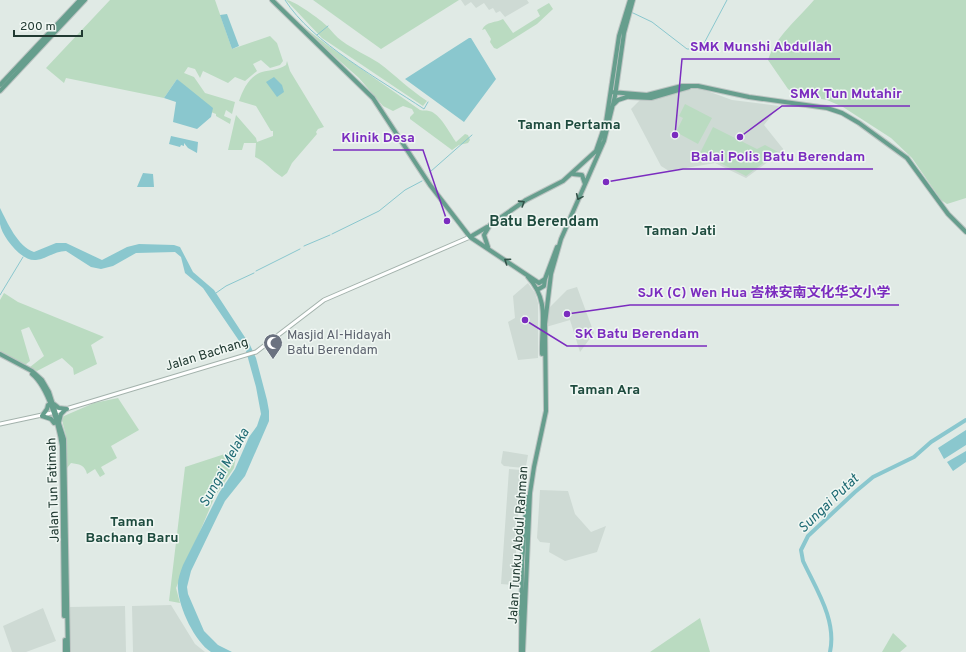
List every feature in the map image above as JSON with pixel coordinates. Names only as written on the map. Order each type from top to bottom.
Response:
[{"type":"main road","points":[[0,85],[80,0]]},
{"type":"main road","points":[[0,91],[85,0]]},
{"type":"main road","points":[[272,0],[373,98],[432,190],[470,237],[539,283],[545,278]]},
{"type":"main road","name":"Jalan Tunku Abdul Rahman","points":[[522,652],[530,495],[534,467],[547,408],[545,342],[546,308],[551,274],[561,239],[604,141],[613,106],[619,36],[630,0]]},
{"type":"main road","name":"Jalan Tunku Abdul Rahman","points":[[571,175],[596,151],[604,131],[616,82],[624,33],[633,0]]},
{"type":"main road","points":[[616,82],[620,89],[627,95]]},
{"type":"main road","points":[[613,93],[651,98],[693,86],[749,97],[827,108],[850,117],[907,158],[948,214],[966,232]]},
{"type":"main road","points":[[613,106],[618,100],[627,95]]},
{"type":"main road","points":[[571,175],[582,174],[585,184]]},
{"type":"main road","name":"Jalan Bachang","points":[[470,237],[490,226],[526,200],[553,187],[571,175]]},
{"type":"main road","points":[[490,226],[484,233],[484,238],[486,244],[492,252]]},
{"type":"main road","points":[[522,271],[538,290],[544,286],[545,278],[555,250],[561,239]]},
{"type":"main road","name":"Jalan Tunku Abdul Rahman","points":[[522,652],[522,563],[529,483],[544,409],[542,304],[538,290]]},
{"type":"main road","name":"Jalan Tun Fatimah","points":[[0,355],[38,375],[47,387],[59,433],[62,458],[67,652]]},
{"type":"main road","points":[[50,399],[57,407],[67,409]]},
{"type":"main road","points":[[50,399],[47,409],[42,416],[51,418],[59,433]]},
{"type":"main road","points":[[60,425],[60,416],[67,409]]},
{"type":"main road","name":"Jalan Tun Fatimah","points":[[54,413],[60,425],[65,452],[67,652]]},
{"type":"main road","points":[[514,607],[518,610],[521,616]]},
{"type":"street","name":"Jalan Bachang","points":[[0,424],[54,413],[256,352],[324,300],[470,237]]},
{"type":"shaded area","points":[[461,0],[527,0],[529,3],[505,17],[500,11],[496,13],[493,8],[489,10],[484,3],[476,8],[471,2],[465,6]]},
{"type":"shaded area","points":[[692,88],[702,89],[732,100],[779,106],[764,125],[784,150],[746,178],[715,163],[669,171],[661,166],[631,109],[640,100],[648,100]]},
{"type":"shaded area","points":[[528,283],[535,293],[538,303],[538,358],[518,360],[508,322],[515,318],[513,296]]},
{"type":"shaded area","points":[[577,287],[594,333],[580,352],[570,320],[546,327],[548,309],[567,290]]},
{"type":"shaded area","points":[[503,451],[528,455],[526,466],[524,468],[504,466],[501,463]]},
{"type":"shaded area","points":[[509,469],[521,470],[514,585],[501,584]]},
{"type":"shaded area","points":[[540,490],[568,491],[575,514],[591,532],[606,526],[597,552],[565,561],[549,552],[550,543],[540,542],[537,538]]},
{"type":"shaded area","points":[[171,605],[195,644],[205,652],[133,652],[132,606]]},
{"type":"shaded area","points":[[125,606],[126,652],[70,652],[70,607]]},
{"type":"shaded area","points":[[43,608],[56,641],[26,652],[12,652],[3,626]]},
{"type":"green space","points":[[110,0],[215,0],[232,49],[270,36],[277,43],[283,61],[280,65],[270,68],[261,60],[253,64],[257,71],[245,81],[235,77],[228,83],[203,71],[200,78],[195,69],[188,67],[184,73],[194,77],[205,93],[235,102],[232,114],[226,110],[224,116],[231,119],[230,124],[211,112],[177,79],[164,98],[66,78],[64,83],[46,68]]},
{"type":"green space","points":[[286,0],[295,3],[314,15],[336,36],[351,47],[379,63],[427,101],[423,106],[322,38]]},
{"type":"green space","points":[[313,0],[459,0],[381,49]]},
{"type":"green space","points":[[814,0],[966,0],[966,198],[947,204],[941,200],[912,158],[891,138],[843,107],[827,100],[795,94],[788,89],[768,60],[776,43],[782,35]]},
{"type":"green space","points":[[549,3],[553,9],[537,24],[497,49],[494,48],[490,42],[491,39],[485,29],[482,30],[486,25],[503,19],[513,33],[540,16],[537,10]]},
{"type":"green space","points":[[300,24],[330,47],[420,110],[428,111],[437,116],[456,142],[465,134],[468,135],[470,140],[468,143],[459,145],[452,150],[410,119],[414,113],[412,109],[403,106],[393,111],[383,106],[359,78],[300,26]]},
{"type":"green space","points":[[287,61],[290,71],[324,127],[318,129],[316,132],[317,134],[292,163],[287,173],[282,177],[255,157],[256,143],[244,143],[242,150],[228,150],[236,115],[256,138],[257,142],[273,136],[273,131],[271,131],[256,106],[239,101],[245,88],[253,77],[262,72],[283,67],[286,65]]},
{"type":"green space","points":[[685,104],[712,118],[698,144],[676,132],[683,118],[679,116]]},
{"type":"green space","points":[[713,127],[757,149],[765,145],[778,152],[746,176],[700,153]]},
{"type":"green space","points":[[4,293],[18,302],[104,337],[91,345],[97,364],[74,375],[73,368],[62,358],[37,371],[30,367],[44,356],[29,327],[21,330],[30,361],[25,365],[0,352],[0,300]]},
{"type":"green space","points":[[118,398],[139,430],[111,446],[117,458],[101,467],[105,474],[100,477],[95,469],[87,474],[83,467],[77,464],[71,463],[67,468],[66,436],[62,420],[64,416],[94,403]]},
{"type":"green space","points":[[237,450],[234,468],[215,496],[176,588],[180,603],[169,601],[185,467]]},
{"type":"green space","points":[[700,618],[710,652],[650,652]]},
{"type":"green space","points":[[893,633],[907,646],[900,652],[882,652]]},
{"type":"water","points":[[227,14],[239,46],[232,49],[220,15]]},
{"type":"water","points":[[471,38],[496,79],[464,122],[405,79]]},
{"type":"water","points":[[274,77],[282,85],[284,92],[277,97],[266,82]]},
{"type":"water","points":[[177,79],[213,108],[211,117],[197,129],[173,122],[176,102],[164,98]]},
{"type":"water","points":[[171,136],[198,142],[197,153],[188,148],[184,143],[184,146],[181,145],[180,147],[169,144]]},
{"type":"water","points":[[143,173],[153,174],[154,187],[137,187]]},
{"type":"water","points":[[0,208],[18,240],[34,252],[56,243],[66,243],[102,260],[127,247],[139,244],[174,245],[180,247],[193,272],[214,290],[250,345],[256,358],[267,400],[269,421],[245,476],[225,501],[218,515],[191,571],[187,587],[188,594],[204,631],[218,645],[232,652],[211,652],[199,641],[189,624],[181,605],[178,583],[183,565],[219,493],[235,469],[249,437],[257,426],[261,414],[256,387],[246,351],[203,288],[185,273],[181,257],[175,252],[136,253],[113,266],[101,269],[91,267],[66,251],[58,252],[40,259],[31,260],[19,253],[4,235],[0,224]]},
{"type":"water","points":[[966,430],[966,445],[944,459],[938,448]]},
{"type":"water","points":[[966,451],[966,462],[953,471],[947,462]]},
{"type":"waterway","points":[[285,0],[297,16],[312,31],[348,60],[424,109],[428,102]]},
{"type":"waterway","points":[[631,12],[652,22],[687,49],[701,49],[727,0]]},
{"type":"waterway","points":[[317,35],[328,26]]},
{"type":"waterway","points":[[430,172],[472,135]]},
{"type":"waterway","points":[[332,234],[379,211],[405,190],[422,181]]},
{"type":"waterway","points":[[304,246],[330,235]]},
{"type":"waterway","points":[[256,271],[300,249]]},
{"type":"waterway","points":[[0,295],[23,257]]},
{"type":"waterway","points":[[216,293],[226,286],[254,273]]},
{"type":"waterway","name":"Sungai Putat","points":[[830,652],[831,628],[828,617],[824,605],[803,561],[801,550],[808,536],[873,477],[914,457],[931,442],[966,420]]},
{"type":"place","name":"SMK Munshi Abdullah","points":[[675,135]]},
{"type":"place","name":"SMK Tun Mutahir","points":[[740,137]]},
{"type":"place","name":"Balai Polis Batu Berendam","points":[[606,182]]},
{"type":"place","name":"Klinik Desa","points":[[447,221]]},
{"type":"place","name":"SJK (C) Wen Hua 峇株安南文化华文小学","points":[[567,314]]},
{"type":"place","name":"SK Batu Berendam","points":[[525,320]]},
{"type":"place","name":"Masjid Al-Hidayah Batu Berendam","points":[[273,360]]},
{"type":"district","name":"Taman Pertama","points":[[569,125]]},
{"type":"district","name":"Batu Berendam","points":[[544,222]]},
{"type":"district","name":"Taman Jati","points":[[680,231]]},
{"type":"district","name":"Taman Ara","points":[[605,390]]},
{"type":"district","name":"Taman Bachang Baru","points":[[132,530]]},
{"type":"water label","name":"Sungai Melaka","points":[[225,468]]}]
